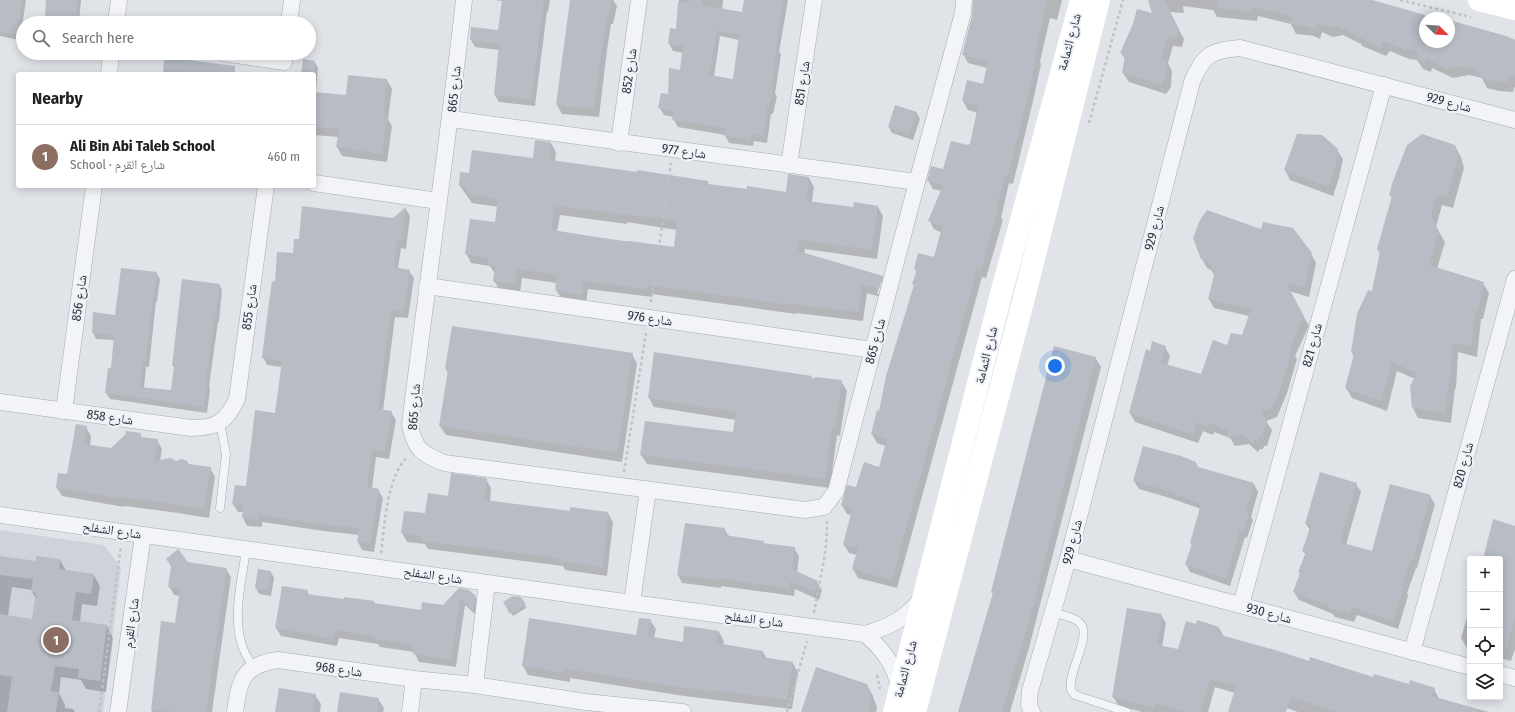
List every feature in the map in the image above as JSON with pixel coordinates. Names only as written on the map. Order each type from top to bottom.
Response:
[{"type":"street","points":[[117,16],[119,0]]},
{"type":"street","points":[[290,16],[292,0]]},
{"type":"street","name":"شارع 865","points":[[464,0],[451,119],[438,201],[410,425],[412,437],[419,449],[429,457],[444,463],[805,510],[824,507],[836,491],[963,13],[964,0]]},
{"type":"street","name":"شارع 852","points":[[619,143],[639,0]]},
{"type":"street","name":"شارع 851","points":[[789,165],[814,0]]},
{"type":"street","name":"شارع الثمامة","points":[[894,712],[1002,290],[1081,0]]},
{"type":"street","name":"شارع الثمامة","points":[[915,712],[1023,302],[1099,0]]},
{"type":"street","points":[[1478,9],[1515,9]]},
{"type":"street","name":"شارع 929","points":[[1032,712],[1029,705],[1030,691],[1068,558],[1192,82],[1198,67],[1209,55],[1223,49],[1240,48],[1515,120]]},
{"type":"street","points":[[109,72],[111,60]]},
{"type":"street","points":[[266,60],[284,63]]},
{"type":"street","name":"شارع 821","points":[[1241,605],[1384,85]]},
{"type":"street","name":"شارع 977","points":[[451,119],[619,143],[917,182]]},
{"type":"street","points":[[316,183],[438,201]]},
{"type":"street","name":"شارع 856","points":[[64,411],[94,188]]},
{"type":"street","name":"شارع 855","points":[[220,423],[230,413],[237,399],[266,188]]},
{"type":"street","name":"شارع 820","points":[[1412,652],[1515,279]]},
{"type":"street","name":"شارع 976","points":[[427,286],[873,350]]},
{"type":"street","name":"شارع 858","points":[[0,402],[191,428],[205,428],[220,423]]},
{"type":"street","points":[[632,603],[648,490]]},
{"type":"street","name":"شارع الشفلح","points":[[0,515],[143,539],[246,550],[865,634],[883,629],[900,620],[914,608],[925,594]]},
{"type":"street","name":"شارع القرم","points":[[118,712],[143,539]]},
{"type":"street","name":"شارع 930","points":[[1068,558],[1467,666]]},
{"type":"street","points":[[475,685],[487,583]]},
{"type":"street","points":[[865,634],[878,645],[888,658],[895,672],[900,688]]},
{"type":"street","name":"شارع 968","points":[[253,667],[264,662],[278,660],[414,679],[475,685],[586,707],[683,712]]},
{"type":"street","points":[[235,712],[238,690],[244,677],[253,667]]},
{"type":"street","points":[[1503,675],[1515,678]]},
{"type":"street","points":[[410,712],[414,679]]},
{"type":"lane","points":[[220,423],[226,454],[220,508]]},
{"type":"lane","points":[[246,550],[238,609],[241,641],[253,667]]},
{"type":"lane","points":[[1052,612],[1073,618],[1082,626],[1084,633],[1083,641],[1070,678],[1071,690],[1075,695],[1127,712]]},
{"type":"path","points":[[1400,0],[1478,9]]},
{"type":"path","points":[[622,487],[673,150]]},
{"type":"path","points":[[380,568],[387,510],[393,482],[399,466],[409,454],[419,449]]},
{"type":"path","points":[[99,712],[122,541],[143,539]]},
{"type":"shaded area","points":[[0,530],[104,545],[121,568],[103,712],[0,712]]},
{"type":"building","points":[[0,0],[22,0],[20,16],[16,16],[16,35],[0,32]]},
{"type":"building","points":[[46,0],[77,0],[76,16],[45,16]]},
{"type":"building","points":[[502,0],[544,0],[531,100],[494,95],[499,44],[470,40],[471,27],[498,30]]},
{"type":"building","points":[[570,0],[612,0],[608,17],[607,16],[594,109],[556,105]]},
{"type":"building","points":[[690,0],[702,0],[701,5],[742,12],[744,0],[784,0],[776,46],[773,88],[769,108],[767,107],[764,136],[751,134],[750,140],[724,136],[725,128],[672,120],[674,111],[658,108],[661,93],[668,94],[669,68],[680,70],[683,46],[668,44],[670,28],[676,29],[678,2],[689,3]],"holes":[[[717,30],[739,35],[733,79],[709,75]]]},
{"type":"building","points":[[973,0],[1047,0],[1035,54],[1030,87],[1008,176],[1005,175],[996,210],[998,211],[981,270],[977,269],[892,580],[852,569],[858,548],[843,545],[852,509],[841,505],[847,485],[856,487],[864,462],[879,467],[887,439],[871,434],[877,410],[879,411],[886,376],[914,285],[912,284],[917,270],[914,269],[918,253],[934,257],[942,227],[928,221],[943,185],[927,181],[931,166],[943,169],[951,141],[968,145],[970,144],[978,106],[962,101],[967,80],[983,84],[988,61],[962,55],[972,16]]},
{"type":"building","points":[[1148,0],[1164,0],[1179,29],[1176,38],[1168,36],[1161,58],[1167,60],[1166,76],[1161,85],[1122,73],[1125,56],[1120,53],[1133,24],[1137,9],[1152,13]]},
{"type":"building","points":[[1218,0],[1372,0],[1419,13],[1419,48],[1455,48],[1455,22],[1515,40],[1515,76],[1510,75],[1507,82],[1492,81],[1481,78],[1476,69],[1463,66],[1447,69],[1427,59],[1425,63],[1416,60],[1417,51],[1403,49],[1384,41],[1380,47],[1337,26],[1326,27],[1317,23],[1315,30],[1307,26],[1290,24],[1293,17],[1253,7],[1251,12],[1217,8]]},
{"type":"building","points":[[164,60],[188,60],[235,66],[235,72],[188,72],[163,69]]},
{"type":"building","points":[[303,60],[315,61],[314,72],[301,72]]},
{"type":"building","points":[[348,75],[387,79],[383,115],[387,116],[382,154],[336,147],[339,129],[316,127],[316,92],[346,95]]},
{"type":"building","points":[[895,105],[917,112],[909,134],[888,127]]},
{"type":"building","points":[[1297,134],[1322,135],[1338,149],[1335,168],[1328,187],[1284,170]]},
{"type":"building","points":[[1422,134],[1455,145],[1458,157],[1447,198],[1436,195],[1431,216],[1439,231],[1429,265],[1484,282],[1478,310],[1476,309],[1471,347],[1453,343],[1445,413],[1412,408],[1410,386],[1417,373],[1392,362],[1381,401],[1345,388],[1354,354],[1351,352],[1357,314],[1368,290],[1372,291],[1380,252],[1377,249],[1392,196],[1389,195],[1393,181],[1407,145]]},
{"type":"building","points":[[535,140],[551,142],[550,160],[637,172],[637,170],[708,181],[708,184],[747,189],[747,186],[786,192],[788,174],[809,177],[806,201],[853,207],[854,202],[878,206],[872,250],[800,240],[798,251],[883,276],[879,289],[862,285],[858,312],[791,305],[647,285],[647,289],[583,281],[582,295],[555,290],[557,275],[517,269],[515,284],[493,281],[495,266],[488,265],[489,258],[465,254],[470,219],[495,222],[498,199],[466,194],[467,187],[459,186],[460,172],[469,173],[472,150],[533,158]],"holes":[[[555,206],[677,221],[674,247],[628,242],[551,229]]]},
{"type":"building","points":[[302,206],[393,218],[406,207],[402,241],[397,241],[394,267],[410,270],[404,311],[391,310],[378,409],[392,411],[385,451],[372,450],[367,487],[379,489],[370,544],[357,542],[359,528],[258,515],[258,520],[242,518],[243,506],[232,504],[235,485],[246,486],[255,410],[275,413],[282,361],[262,358],[266,325],[272,281],[275,282],[277,252],[293,253],[294,239],[299,239]]},
{"type":"building","points":[[1207,210],[1261,229],[1263,222],[1293,228],[1312,253],[1304,288],[1286,283],[1304,316],[1290,348],[1292,349],[1282,384],[1272,408],[1261,412],[1267,420],[1262,437],[1255,440],[1253,444],[1243,435],[1228,438],[1228,431],[1209,423],[1208,427],[1197,422],[1193,435],[1129,413],[1146,349],[1150,351],[1152,341],[1166,346],[1161,363],[1201,374],[1213,340],[1227,345],[1231,333],[1242,335],[1251,309],[1208,299],[1215,271],[1210,270],[1212,264],[1201,259],[1193,238],[1200,220]]},
{"type":"building","points":[[121,268],[157,272],[146,361],[143,361],[140,387],[171,390],[174,366],[172,366],[182,279],[220,284],[206,381],[204,407],[105,393],[108,368],[111,368],[114,335],[92,333],[93,312],[115,315]]},
{"type":"building","points":[[452,326],[633,353],[617,453],[439,426],[448,370],[445,369]]},
{"type":"building","points":[[1054,346],[1096,357],[1032,610],[1002,712],[958,712],[993,593],[991,592]]},
{"type":"building","points":[[654,352],[812,376],[811,380],[815,377],[842,380],[835,427],[832,426],[825,479],[640,455],[645,421],[733,432],[736,412],[648,398]]},
{"type":"building","points":[[76,424],[87,426],[84,444],[111,448],[125,435],[126,431],[141,433],[140,437],[158,439],[154,461],[171,458],[176,461],[182,459],[187,461],[189,464],[211,467],[204,510],[173,504],[120,498],[56,488],[58,473],[67,474]]},
{"type":"building","points":[[1143,446],[1181,456],[1196,462],[1195,466],[1254,483],[1246,511],[1249,512],[1243,531],[1240,530],[1226,579],[1185,564],[1192,544],[1190,543],[1201,504],[1165,490],[1133,481]]},
{"type":"building","points":[[1320,472],[1357,483],[1340,542],[1372,551],[1390,484],[1431,495],[1413,560],[1411,560],[1402,586],[1404,587],[1394,621],[1352,607],[1350,614],[1329,608],[1330,606],[1293,592],[1300,573],[1298,572],[1306,552],[1302,551],[1311,525],[1305,524]]},
{"type":"building","points":[[451,473],[487,478],[485,500],[570,511],[570,507],[608,512],[603,567],[558,561],[559,558],[422,541],[422,536],[401,533],[404,511],[425,513],[428,493],[448,496]]},
{"type":"building","points":[[1493,519],[1515,526],[1515,617],[1504,658],[1503,556],[1484,556]]},
{"type":"building","points":[[685,523],[725,528],[724,535],[764,541],[763,543],[795,547],[792,569],[818,581],[815,592],[790,581],[790,589],[717,578],[717,580],[677,575]]},
{"type":"building","points":[[178,549],[188,562],[227,568],[206,712],[151,711],[161,621],[175,623],[180,588],[168,587],[171,566],[166,559]]},
{"type":"building","points":[[0,556],[36,561],[36,556],[60,559],[59,569],[94,574],[91,594],[76,592],[72,620],[107,625],[100,681],[78,678],[79,669],[55,666],[51,691],[59,692],[56,712],[7,712],[12,677],[0,675],[0,614],[32,619],[36,593],[31,592],[33,579],[0,575]]},
{"type":"building","points":[[258,569],[271,571],[268,590],[255,588]]},
{"type":"building","points":[[282,586],[308,590],[307,594],[374,601],[374,603],[421,610],[422,602],[443,605],[459,588],[469,590],[476,596],[473,611],[460,598],[451,660],[413,654],[414,645],[374,639],[374,636],[335,630],[333,639],[275,628]]},
{"type":"building","points":[[513,596],[521,597],[526,605],[510,614],[503,602]]},
{"type":"building","points":[[1127,608],[1162,614],[1157,645],[1178,649],[1186,621],[1196,624],[1197,620],[1219,627],[1217,634],[1309,661],[1310,657],[1373,677],[1374,674],[1409,684],[1410,680],[1435,688],[1432,696],[1477,709],[1477,712],[1336,712],[1291,697],[1286,712],[1228,712],[1236,686],[1210,679],[1201,712],[1186,712],[1155,703],[1154,708],[1112,697]]},
{"type":"building","points":[[529,618],[636,635],[639,618],[651,619],[648,636],[683,642],[684,626],[719,631],[717,643],[763,651],[762,657],[793,662],[787,700],[712,690],[712,692],[565,669],[565,673],[522,666]]},
{"type":"building","points":[[816,667],[867,684],[872,697],[868,712],[801,712]]},
{"type":"building","points":[[279,688],[316,694],[313,712],[275,712]]},
{"type":"building","points":[[340,692],[379,698],[377,712],[337,712]]},
{"type":"place","name":"Ali Bin Abi Taleb School","points":[[56,640]]}]
